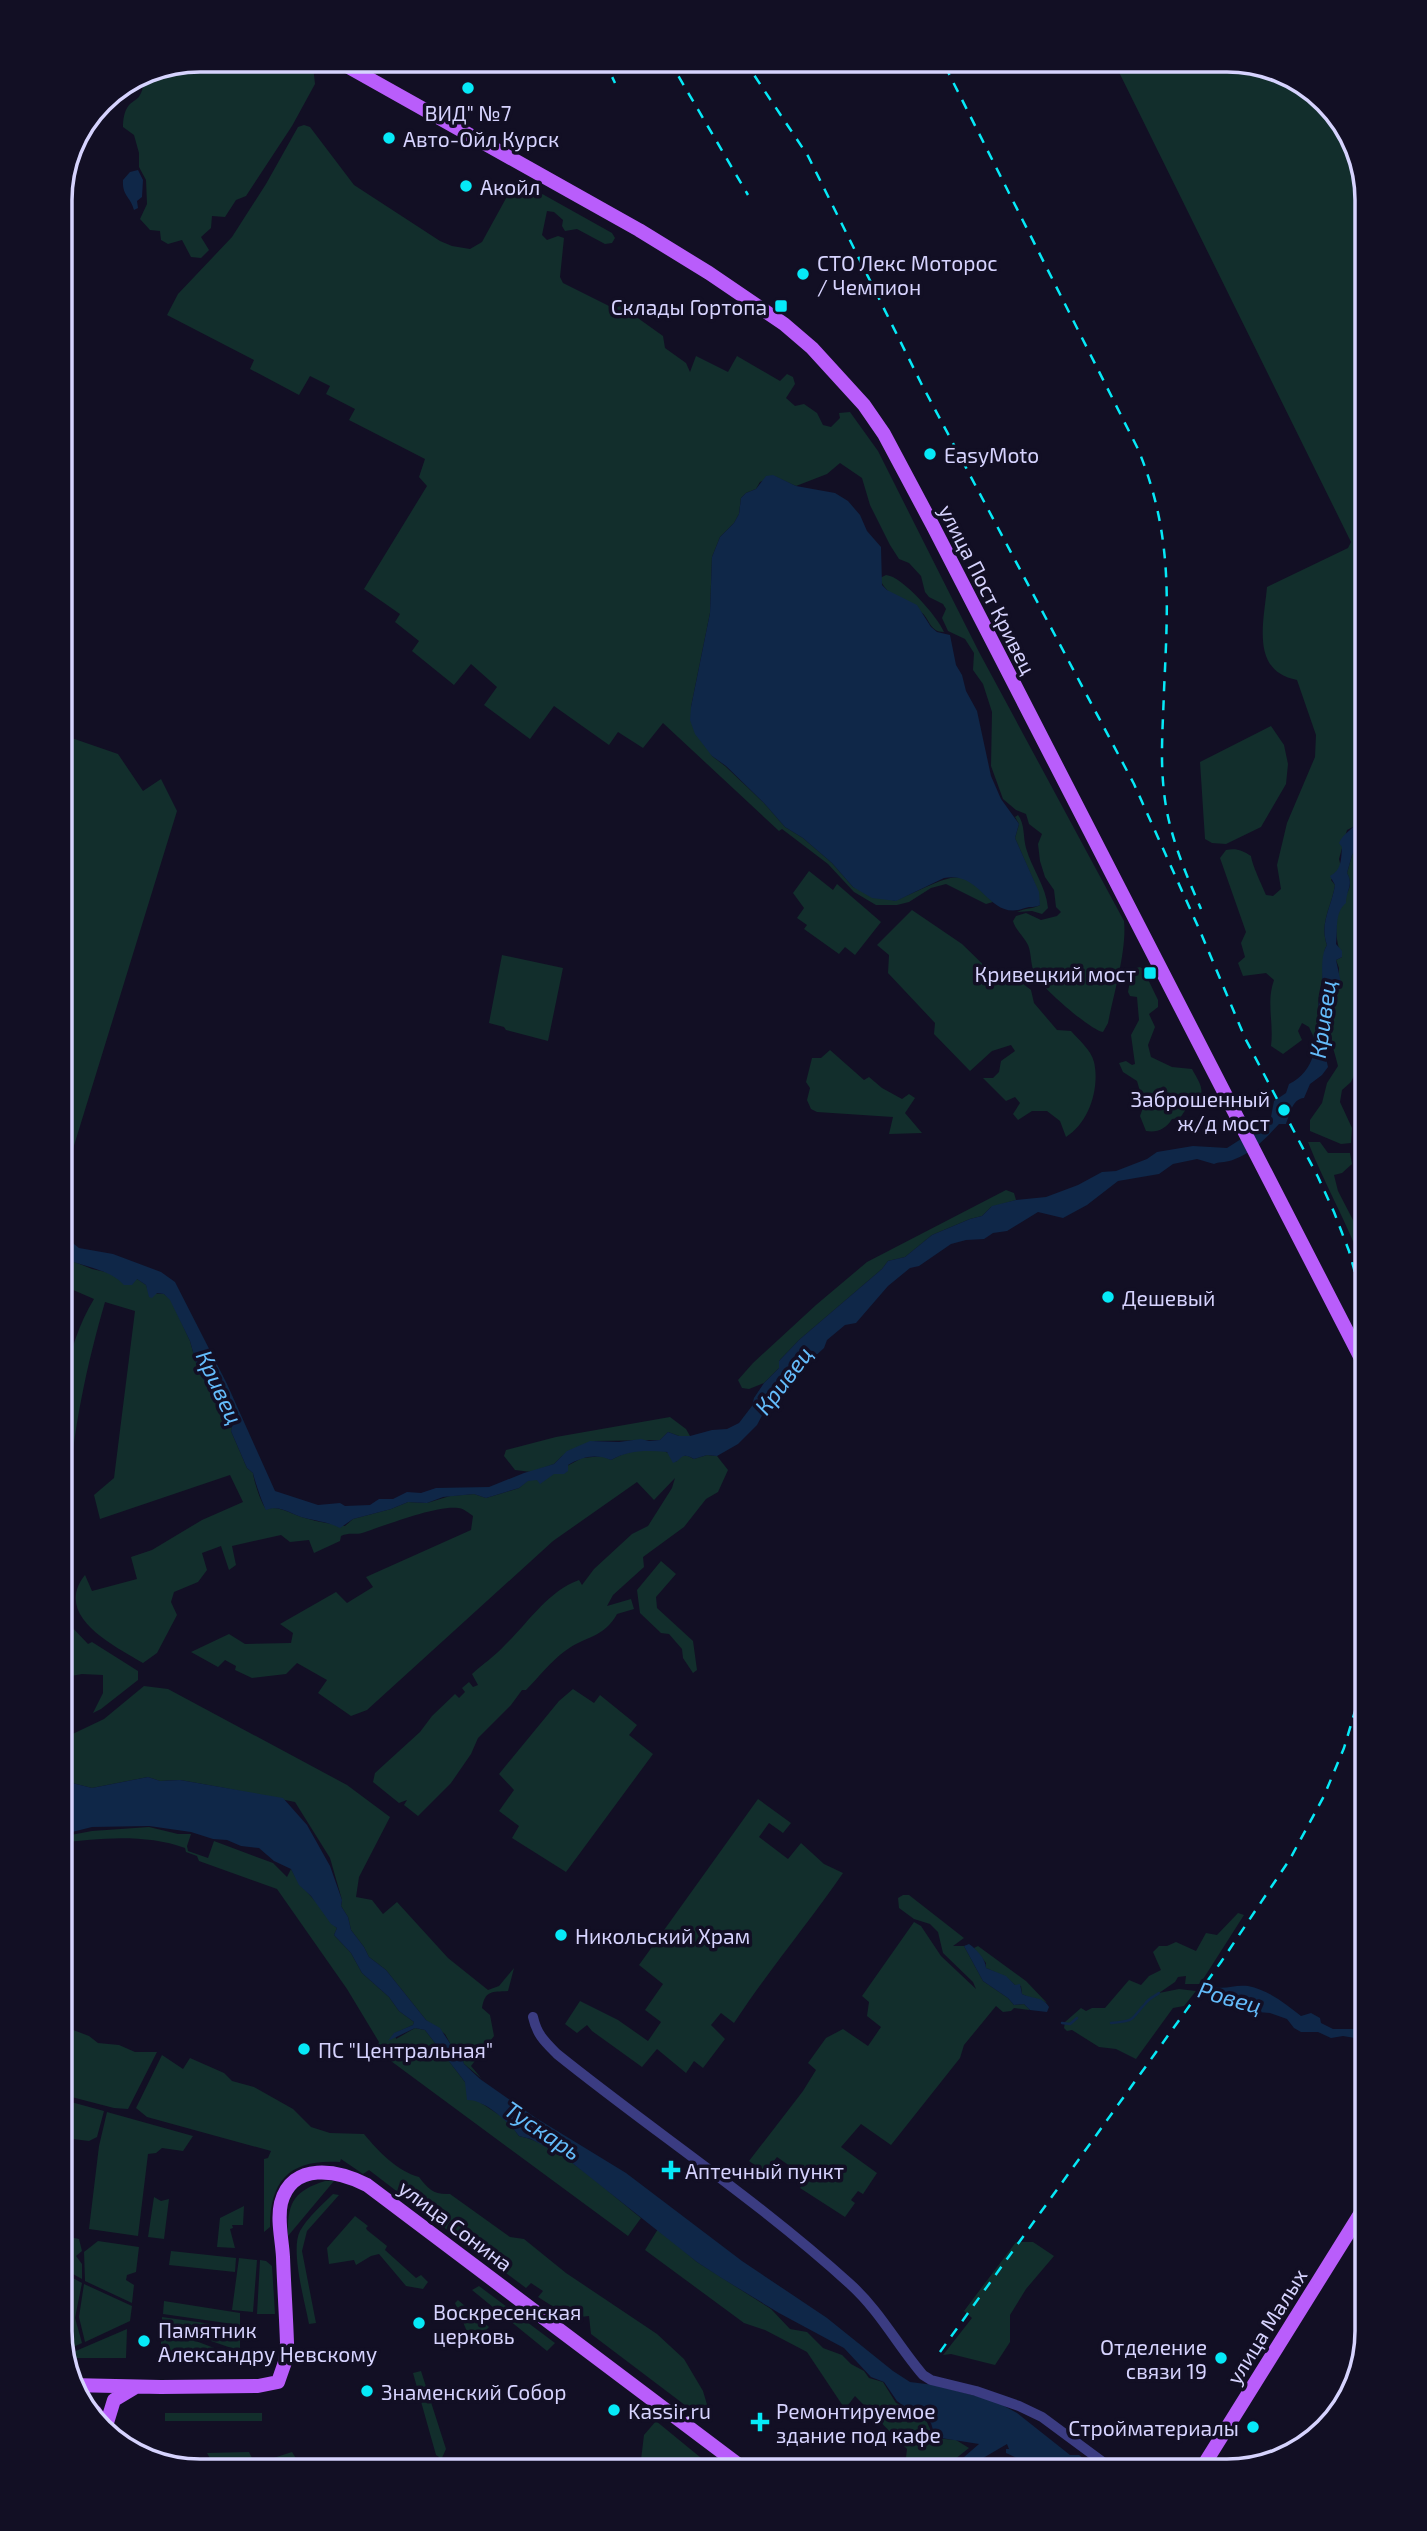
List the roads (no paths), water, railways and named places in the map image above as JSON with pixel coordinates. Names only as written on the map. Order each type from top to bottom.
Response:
[{"type":"main road","name":"улица Пост Кривец","points":[[358,72],[639,230],[764,309],[812,348],[864,405],[884,434],[911,485],[1355,1346]]},
{"type":"main road","name":"улица Сонина","points":[[139,2387],[258,2386],[278,2382],[285,2362],[287,2343],[280,2211],[282,2200],[290,2185],[304,2175],[341,2173],[367,2185],[731,2459]]},
{"type":"main road","name":"улица Малых","points":[[1208,2459],[1355,2222]]},
{"type":"main road","points":[[84,2385],[139,2387]]},
{"type":"main road","points":[[110,2422],[114,2400],[139,2387]]},
{"type":"street","points":[[533,2017],[541,2039],[557,2054],[778,2223],[852,2285],[876,2311],[923,2375],[1019,2406],[1042,2417],[1098,2459]]},
{"type":"water","points":[[138,170],[143,180],[142,197],[137,201],[138,208],[134,210],[124,190],[123,180],[130,172]]},
{"type":"water","points":[[773,475],[796,486],[835,493],[848,501],[881,547],[882,585],[917,605],[937,632],[950,635],[956,665],[977,711],[991,776],[1001,799],[1019,824],[1015,838],[1039,892],[1040,905],[1012,910],[1002,908],[968,881],[957,878],[944,878],[896,901],[872,898],[853,887],[832,863],[803,838],[785,827],[726,766],[712,756],[695,734],[690,720],[691,707],[710,613],[712,557],[720,537],[739,514],[741,498],[756,489],[766,476]]},
{"type":"water","name":"Кривец","points":[[1355,825],[1355,850],[1347,873],[1350,884],[1346,903],[1337,922],[1336,944],[1342,951],[1342,957],[1336,960],[1341,983],[1329,999],[1326,1009],[1325,1054],[1328,1067],[1310,1084],[1304,1098],[1294,1104],[1286,1124],[1279,1124],[1253,1149],[1232,1160],[1214,1164],[1197,1159],[1173,1164],[1159,1174],[1118,1181],[1087,1205],[1063,1218],[1038,1212],[1007,1231],[993,1233],[984,1239],[951,1244],[919,1266],[910,1268],[888,1286],[856,1323],[845,1325],[827,1340],[824,1348],[779,1390],[757,1425],[738,1444],[717,1456],[707,1455],[694,1459],[684,1456],[673,1463],[667,1452],[660,1451],[631,1453],[611,1460],[600,1457],[583,1458],[568,1465],[568,1471],[564,1474],[554,1474],[540,1484],[537,1480],[528,1481],[519,1488],[486,1498],[474,1494],[443,1497],[427,1503],[408,1502],[353,1519],[340,1528],[281,1509],[266,1510],[253,1473],[247,1468],[231,1431],[224,1406],[199,1373],[190,1341],[170,1300],[164,1294],[157,1293],[152,1298],[149,1297],[146,1285],[137,1279],[132,1285],[124,1285],[102,1271],[72,1261],[72,1242],[79,1248],[113,1254],[161,1272],[175,1282],[227,1384],[275,1491],[318,1505],[370,1505],[379,1499],[393,1499],[407,1492],[421,1493],[436,1488],[489,1487],[554,1464],[567,1451],[590,1441],[649,1441],[660,1440],[668,1432],[690,1436],[727,1429],[739,1423],[764,1383],[779,1368],[779,1361],[799,1340],[888,1261],[905,1257],[932,1235],[982,1216],[992,1206],[1046,1197],[1102,1172],[1116,1171],[1147,1159],[1157,1152],[1193,1146],[1227,1148],[1263,1125],[1271,1117],[1274,1101],[1286,1093],[1289,1084],[1307,1068],[1316,1046],[1323,960],[1327,945],[1324,929],[1335,885],[1330,876],[1337,871],[1340,864],[1342,847],[1339,843]]},
{"type":"water","name":"Тускарь","points":[[148,1777],[160,1781],[180,1780],[283,1798],[307,1825],[330,1866],[351,1930],[369,1957],[386,1970],[426,2020],[440,2028],[451,2045],[460,2052],[464,2064],[480,2079],[536,2118],[626,2173],[742,2261],[827,2318],[910,2382],[934,2385],[995,2401],[1017,2413],[1070,2455],[1079,2455],[1084,2459],[1019,2459],[1006,2453],[1006,2449],[1009,2449],[1007,2444],[981,2459],[962,2459],[979,2444],[935,2437],[931,2423],[916,2410],[897,2401],[884,2382],[871,2377],[844,2348],[779,2313],[697,2262],[566,2158],[531,2139],[519,2136],[503,2118],[488,2107],[467,2100],[465,2082],[425,2030],[415,2028],[388,2041],[394,2033],[413,2025],[414,2022],[399,2011],[389,1997],[362,1973],[351,1953],[334,1935],[337,1928],[299,1885],[291,1869],[274,1861],[259,1848],[241,1846],[191,1832],[149,1826],[92,1827],[72,1832],[72,1783],[92,1788]]},
{"type":"water","points":[[969,1944],[982,1958],[986,1968],[1006,1976],[1015,1985],[1020,1984],[1022,1994],[1046,2003],[1049,2007],[1047,2012],[1030,2010],[1024,2004],[1014,2005],[983,1981],[964,1946]]},
{"type":"water","points":[[1210,1986],[1255,1988],[1276,1998],[1301,2016],[1311,2013],[1320,2018],[1321,2023],[1333,2029],[1355,2029],[1355,2038],[1331,2038],[1318,2032],[1301,2032],[1287,2019],[1270,2013],[1245,2011],[1233,2002],[1209,2000],[1206,1992]]},
{"type":"waterway","name":"Ровец","points":[[1111,2023],[1132,2019],[1159,1993]]},
{"type":"waterway","name":"Ровец","points":[[1062,2023],[1070,2024],[1077,2018]]},
{"type":"railway","points":[[610,72],[615,83]]},
{"type":"railway","points":[[676,72],[748,195]]},
{"type":"railway","points":[[752,72],[808,156],[921,383],[1134,784],[1245,1038],[1334,1212],[1355,1272]]},
{"type":"railway","points":[[948,72],[1138,449],[1149,480],[1163,539],[1166,568],[1167,627],[1162,754],[1164,792],[1173,837],[1201,909]]},
{"type":"railway","points":[[940,2352],[1221,1962],[1290,1859],[1324,1796],[1344,1748],[1355,1711]]},
{"type":"place","name":"ВИД\" №7","points":[[468,88]]},
{"type":"place","name":"Авто-Ойл Курск","points":[[389,138]]},
{"type":"place","name":"Акойл","points":[[466,186]]},
{"type":"place","name":"СТО Лекс Моторос / Чемпион","points":[[803,274]]},
{"type":"place","name":"Склады Гортопа","points":[[781,306]]},
{"type":"place","name":"EasyMoto","points":[[930,454]]},
{"type":"place","name":"Кривецкий мост","points":[[1150,973]]},
{"type":"place","name":"Заброшенный ж/д мост","points":[[1284,1110]]},
{"type":"place","name":"Дешевый","points":[[1108,1297]]},
{"type":"place","name":"Никольский Храм","points":[[561,1935]]},
{"type":"place","name":"ПС \"Центральная\"","points":[[304,2049]]},
{"type":"place","name":"Аптечный пункт","points":[[671,2170]]},
{"type":"place","name":"Воскресенская церковь","points":[[419,2323]]},
{"type":"place","name":"Памятник Александру Невскому","points":[[144,2341]]},
{"type":"place","name":"Отделение связи 19","points":[[1221,2358]]},
{"type":"place","name":"Знаменский Собор","points":[[367,2391]]},
{"type":"place","name":"Kassir.ru","points":[[614,2410]]},
{"type":"place","name":"Ремонтируемое здание под кафе","points":[[760,2422]]},
{"type":"place","name":"Стройматериалы","points":[[1253,2427]]}]
